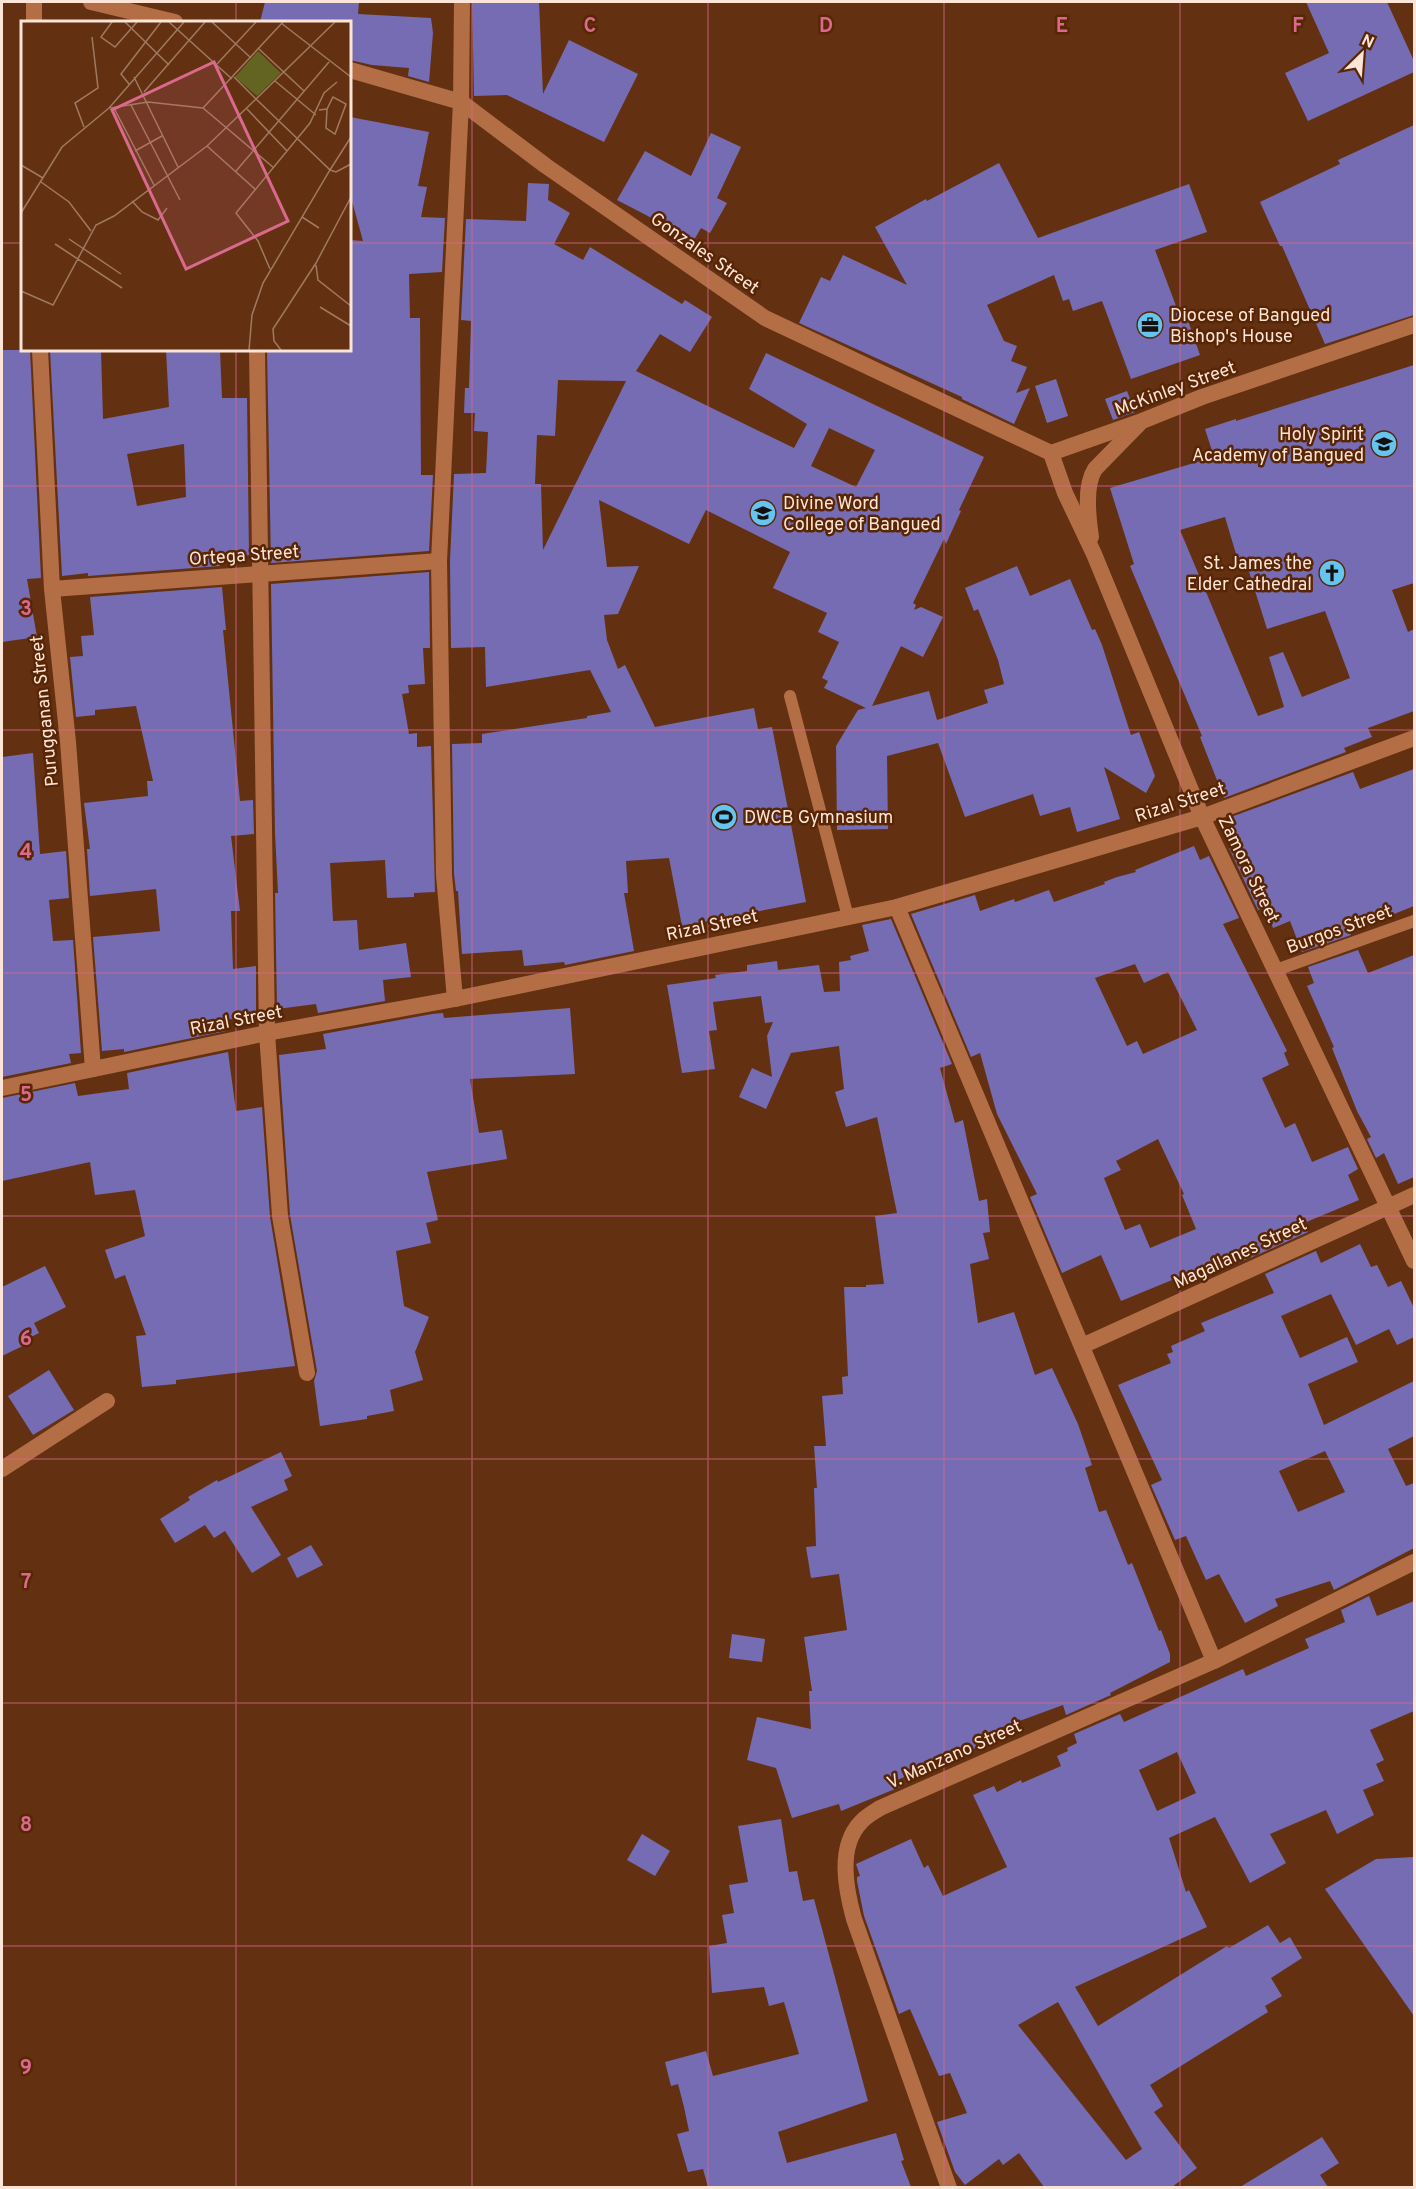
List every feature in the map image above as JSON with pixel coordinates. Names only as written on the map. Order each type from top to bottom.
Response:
[{"type":"street","points":[[34,2],[34,21]]},
{"type":"street","points":[[91,2],[171,21]]},
{"type":"street","points":[[455,999],[444,875],[439,561],[461,102],[462,2]]},
{"type":"street","name":"Gonzales Street","points":[[351,70],[461,102],[546,166],[765,318],[1051,453]]},
{"type":"street","name":"McKinley Street","points":[[1051,453],[1202,397],[1414,325]]},
{"type":"street","name":"Purugganan Street","points":[[40,351],[52,589],[68,741],[93,1069]]},
{"type":"street","points":[[257,351],[267,1034],[280,1216],[307,1373]]},
{"type":"street","points":[[1094,554],[1088,520],[1090,477],[1142,421]]},
{"type":"street","name":"Zamora Street","points":[[1051,453],[1065,493],[1094,554],[1202,817],[1414,1261]]},
{"type":"street","name":"Ortega Street","points":[[52,589],[439,561]]},
{"type":"street","name":"Rizal Street","points":[[2,1088],[267,1034],[455,999],[897,907],[1202,817],[1414,738]]},
{"type":"street","points":[[897,907],[1214,1661]]},
{"type":"street","name":"Magallanes Street","points":[[1082,1346],[1414,1195]]},
{"type":"street","points":[[2,1469],[106,1401]]},
{"type":"street","name":"V. Manzano Street","points":[[950,2187],[854,1919],[847,1893],[846,1865],[849,1845],[855,1830],[867,1816],[880,1808],[1214,1661],[1414,1562]]},
{"type":"lane","points":[[790,696],[848,917]]},
{"type":"lane","name":"Burgos Street","points":[[1276,970],[1414,921]]},
{"type":"building","points":[[265,2],[359,2],[358,14],[431,18],[433,33],[429,82],[408,76],[409,68],[372,65],[351,60],[351,21],[260,21]]},
{"type":"building","points":[[472,2],[539,2],[543,94],[569,40],[638,74],[604,142],[507,95],[474,96]]},
{"type":"building","points":[[1306,2],[1387,2],[1414,61],[1414,72],[1308,121],[1285,73],[1329,53]]},
{"type":"building","points":[[351,117],[429,132],[418,186],[427,187],[421,217],[445,218],[442,272],[409,274],[410,318],[420,318],[421,475],[433,475],[429,551],[271,563],[267,351],[351,351],[351,240],[363,241],[351,198]]},
{"type":"building","points":[[1414,125],[1414,315],[1325,344],[1260,202],[1340,164],[1338,160]]},
{"type":"building","points":[[711,133],[741,147],[717,198],[727,203],[710,233],[701,228],[694,240],[617,200],[645,151],[691,176]]},
{"type":"building","points":[[999,163],[1038,238],[1189,184],[1207,232],[1155,250],[1179,314],[1185,312],[1200,355],[1131,379],[1102,301],[1073,311],[1069,299],[1063,301],[1054,275],[987,305],[1004,341],[1017,346],[1011,361],[1027,367],[1016,393],[1030,388],[1014,424],[962,397],[799,323],[821,277],[830,281],[843,255],[907,285],[875,227]]},
{"type":"building","points":[[528,183],[549,184],[548,200],[570,213],[554,244],[583,260],[590,247],[682,304],[685,300],[712,317],[690,352],[660,334],[636,371],[794,448],[807,424],[749,389],[766,353],[984,457],[946,544],[944,539],[913,603],[916,605],[914,610],[921,607],[943,617],[923,657],[901,646],[872,706],[929,691],[937,720],[988,703],[984,690],[1004,684],[998,660],[978,609],[974,611],[965,588],[1017,566],[1030,596],[1070,579],[1092,630],[1095,629],[1102,645],[1131,735],[1139,732],[1155,776],[1146,793],[1104,767],[1120,819],[1077,832],[1070,807],[1040,816],[1033,794],[965,817],[938,743],[887,756],[888,829],[837,830],[836,746],[858,710],[866,708],[824,688],[828,681],[822,678],[839,642],[818,632],[827,613],[773,588],[790,552],[706,510],[689,544],[599,500],[607,567],[639,566],[618,614],[604,615],[607,640],[618,669],[625,665],[655,727],[754,708],[758,729],[772,727],[806,902],[682,926],[669,858],[626,861],[628,893],[624,893],[634,951],[565,965],[564,962],[524,966],[522,950],[462,954],[458,891],[456,891],[454,874],[452,744],[482,743],[482,734],[587,718],[587,716],[611,712],[590,670],[486,687],[485,647],[451,648],[450,561],[454,474],[486,473],[488,432],[474,431],[475,413],[464,413],[465,388],[469,388],[471,321],[461,320],[466,219],[526,221]],"holes":[[[558,380],[626,381],[543,550],[541,484],[535,484],[537,435],[555,436]],[[829,428],[875,450],[856,487],[811,466]]]},
{"type":"building","points":[[2,350],[21,350],[30,351],[41,578],[27,579],[37,637],[2,642]]},
{"type":"building","points":[[50,351],[101,351],[103,419],[169,407],[166,351],[220,351],[222,398],[247,398],[249,555],[219,558],[220,566],[88,576],[88,573],[62,576]],"holes":[[[184,444],[186,497],[137,506],[127,454]]]},
{"type":"building","points":[[1414,365],[1414,583],[1392,590],[1408,632],[1414,629],[1414,711],[1368,728],[1372,737],[1344,748],[1346,752],[1224,798],[1200,737],[1202,736],[1130,566],[1134,564],[1110,488],[1214,457],[1205,429],[1236,419],[1236,421]],"holes":[[[1225,517],[1239,564],[1246,562],[1267,629],[1325,611],[1350,678],[1302,697],[1283,652],[1269,657],[1284,707],[1258,716],[1180,530]]]},
{"type":"building","points":[[1056,379],[1068,416],[1047,423],[1035,386]]},
{"type":"building","points":[[1127,391],[1135,412],[1113,420],[1105,399]]},
{"type":"building","points":[[429,572],[430,648],[423,648],[425,684],[408,685],[409,693],[402,694],[409,734],[417,733],[417,747],[431,746],[435,892],[414,893],[414,897],[387,898],[385,860],[330,863],[333,921],[357,920],[359,950],[406,943],[411,977],[383,980],[385,1001],[318,1013],[316,1004],[277,1009],[275,893],[278,893],[271,584]]},
{"type":"building","points":[[222,587],[226,630],[223,630],[240,801],[253,800],[254,834],[231,836],[240,911],[231,911],[233,969],[256,966],[256,1012],[225,1020],[226,1031],[124,1052],[124,1049],[102,1051],[93,937],[160,931],[156,889],[90,896],[87,849],[90,849],[84,803],[148,796],[147,781],[153,781],[136,706],[95,710],[95,715],[76,717],[70,657],[83,656],[81,636],[94,635],[90,597]]},
{"type":"building","points":[[33,753],[40,854],[66,851],[69,898],[49,900],[53,941],[73,940],[81,1053],[69,1054],[71,1063],[2,1077],[2,757]]},
{"type":"building","points":[[1414,769],[1414,906],[1349,932],[1351,935],[1302,952],[1290,921],[1273,928],[1266,910],[1264,908],[1258,910],[1229,848],[1238,845],[1230,823],[1233,822],[1231,817],[1353,772],[1360,789]]},
{"type":"building","points":[[1194,846],[1200,860],[1209,856],[1239,918],[1223,924],[1287,1051],[1284,1053],[1289,1065],[1262,1078],[1285,1128],[1295,1123],[1312,1162],[1348,1147],[1358,1169],[1348,1175],[1359,1200],[1304,1223],[1308,1232],[1257,1255],[1214,1273],[1211,1264],[1121,1301],[1101,1255],[1062,1273],[1030,1197],[1037,1194],[997,1114],[980,1053],[971,1057],[911,914],[975,895],[980,911],[1049,890],[1054,902],[1105,884],[1104,882],[1117,877],[1136,872],[1135,870]],"holes":[[[1135,964],[1144,983],[1168,972],[1197,1030],[1143,1054],[1137,1041],[1127,1046],[1095,978]],[[1158,1139],[1184,1194],[1182,1195],[1196,1229],[1150,1248],[1140,1224],[1125,1230],[1104,1178],[1121,1170],[1116,1161]]]},
{"type":"building","points":[[891,919],[952,1064],[940,1068],[955,1123],[963,1120],[979,1201],[987,1199],[990,1232],[983,1233],[989,1259],[970,1264],[978,1323],[1014,1312],[1035,1375],[1052,1368],[1078,1424],[1092,1465],[1085,1468],[1099,1512],[1106,1510],[1128,1565],[1132,1563],[1159,1631],[1161,1630],[1170,1654],[1170,1662],[1110,1693],[1111,1695],[1066,1715],[1063,1705],[1000,1728],[1003,1733],[976,1748],[897,1780],[900,1787],[841,1811],[839,1804],[792,1818],[776,1768],[747,1760],[757,1717],[811,1729],[809,1691],[812,1691],[804,1637],[847,1630],[839,1574],[811,1578],[806,1547],[816,1546],[814,1488],[817,1488],[814,1446],[826,1446],[822,1396],[843,1394],[842,1377],[848,1376],[844,1287],[884,1284],[875,1216],[897,1213],[877,1117],[846,1127],[835,1092],[844,1089],[839,1046],[791,1053],[766,1109],[739,1097],[752,1068],[772,1077],[767,1036],[773,1022],[765,1023],[761,996],[713,1002],[717,1030],[709,1031],[715,1069],[682,1073],[667,985],[716,978],[715,975],[747,971],[747,965],[777,961],[778,970],[819,965],[824,992],[840,991],[839,962],[851,960],[850,956],[869,951],[862,925]]},
{"type":"building","points":[[1358,950],[1368,973],[1414,955],[1414,1177],[1398,1184],[1384,1153],[1376,1158],[1367,1139],[1371,1137],[1357,1111],[1332,1048],[1334,1047],[1307,986],[1314,983],[1308,967]]},
{"type":"building","points":[[570,1008],[575,1074],[470,1079],[479,1133],[502,1130],[507,1159],[427,1172],[438,1220],[426,1223],[431,1243],[396,1251],[404,1306],[429,1317],[415,1352],[423,1380],[390,1390],[394,1411],[367,1416],[367,1419],[320,1426],[314,1381],[317,1371],[290,1215],[279,1055],[326,1049],[323,1034],[432,1014],[443,1013],[444,1018]]},
{"type":"building","points":[[228,1052],[236,1111],[262,1107],[270,1217],[295,1366],[176,1380],[176,1384],[142,1387],[136,1336],[146,1335],[125,1275],[115,1279],[105,1250],[145,1236],[135,1190],[95,1195],[90,1162],[2,1181],[2,1098],[75,1083],[78,1096],[129,1089],[127,1073]]},
{"type":"building","points":[[1360,1244],[1371,1267],[1377,1265],[1388,1287],[1401,1281],[1414,1308],[1414,1337],[1397,1345],[1389,1329],[1356,1345],[1331,1294],[1281,1316],[1300,1358],[1347,1337],[1358,1362],[1308,1384],[1324,1425],[1414,1381],[1414,1436],[1388,1449],[1406,1486],[1414,1483],[1414,1548],[1334,1590],[1330,1581],[1275,1599],[1278,1606],[1245,1623],[1219,1574],[1206,1580],[1186,1536],[1175,1540],[1151,1485],[1162,1480],[1118,1385],[1171,1363],[1167,1354],[1173,1352],[1171,1346],[1205,1331],[1201,1323],[1274,1293],[1265,1274],[1316,1251],[1321,1263]],"holes":[[[1325,1451],[1345,1492],[1298,1512],[1279,1471]]]},
{"type":"building","points":[[45,1266],[66,1307],[34,1323],[39,1333],[29,1338],[31,1342],[2,1356],[2,1287]]},
{"type":"building","points":[[49,1370],[74,1410],[33,1435],[8,1396]]},
{"type":"building","points":[[281,1452],[292,1476],[284,1480],[288,1490],[251,1507],[281,1555],[252,1573],[225,1531],[214,1538],[205,1525],[175,1543],[160,1519],[190,1500],[188,1497],[217,1480],[218,1482]]},
{"type":"building","points":[[311,1545],[323,1565],[297,1578],[287,1558]]},
{"type":"building","points":[[1369,1596],[1377,1616],[1414,1601],[1414,1711],[1370,1730],[1384,1760],[1376,1764],[1384,1781],[1363,1790],[1374,1815],[1337,1834],[1326,1810],[1270,1834],[1286,1863],[1250,1883],[1215,1817],[1169,1838],[1186,1892],[1189,1890],[1207,1927],[1075,1987],[1098,2026],[1227,1946],[1229,1948],[1268,1925],[1280,1943],[1290,1937],[1302,1958],[1271,1978],[1282,1996],[1265,2006],[1268,2012],[1150,2085],[1163,2106],[1154,2112],[1197,2168],[1172,2187],[1044,2187],[1019,2153],[1003,2165],[999,2159],[965,2185],[955,2172],[937,2122],[967,2113],[950,2073],[939,2076],[910,2009],[899,2014],[864,1916],[857,1881],[857,1877],[860,1876],[856,1864],[911,1839],[924,1868],[928,1865],[943,1896],[1007,1867],[973,1795],[994,1786],[997,1792],[1021,1780],[1022,1783],[1061,1766],[1057,1756],[1068,1751],[1067,1748],[1077,1743],[1074,1734],[1120,1714],[1124,1722],[1243,1669],[1246,1676],[1309,1648],[1305,1639],[1345,1622],[1341,1610]],"holes":[[[1177,1752],[1196,1793],[1157,1811],[1139,1770]],[[1058,2002],[1142,2149],[1126,2160],[1018,2025]]]},
{"type":"building","points":[[732,1634],[765,1639],[762,1662],[729,1658]]},
{"type":"building","points":[[781,1819],[789,1872],[797,1871],[803,1901],[814,1899],[868,2101],[778,2132],[787,2163],[896,2133],[904,2160],[901,2161],[911,2187],[708,2187],[703,2169],[688,2172],[677,2134],[689,2131],[684,2107],[678,2084],[671,2086],[665,2062],[706,2051],[713,2076],[799,2054],[784,2002],[769,2006],[764,1987],[712,1993],[709,1946],[727,1943],[722,1915],[734,1913],[729,1885],[748,1882],[738,1826]]},
{"type":"building","points":[[642,1834],[670,1851],[655,1876],[627,1860]]},
{"type":"building","points":[[1414,1857],[1414,2016],[1325,1889],[1376,1859]]},
{"type":"building","points":[[1322,2137],[1339,2163],[1320,2175],[1328,2187],[1240,2187]]},
{"type":"place","name":"Diocese of Bangued Bishop's House","points":[[1150,325]]},
{"type":"place","name":"Holy Spirit Academy of Bangued","points":[[1384,444]]},
{"type":"place","name":"Divine Word College of Bangued","points":[[763,513]]},
{"type":"place","name":"St. James the Elder Cathedral","points":[[1332,573]]},
{"type":"place","name":"DWCB Gymnasium","points":[[724,817]]}]
